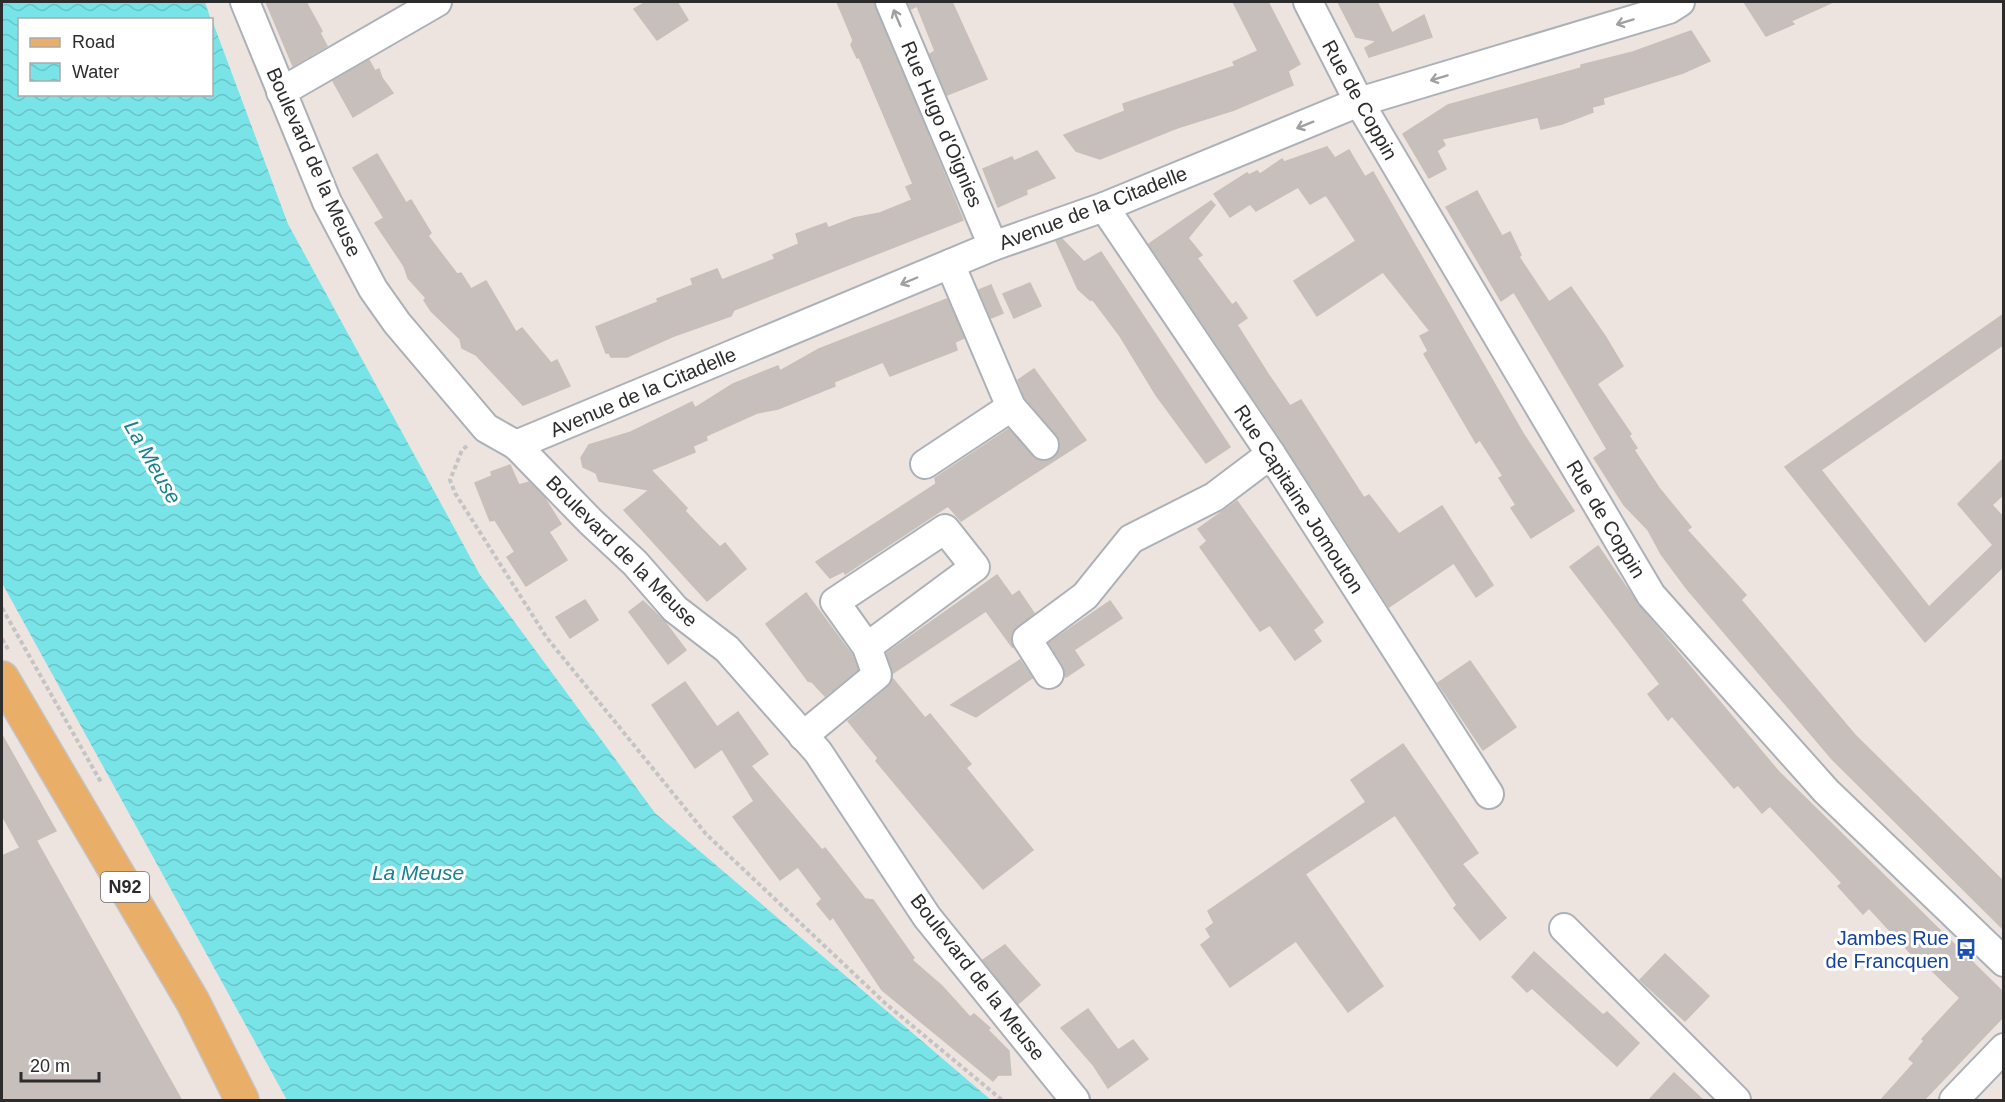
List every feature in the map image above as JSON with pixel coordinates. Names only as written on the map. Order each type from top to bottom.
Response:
[{"type":"main road","name":"N92","points":[[2,678],[193,1002],[242,1101]]},
{"type":"street","name":"Boulevard de la Meuse","points":[[245,2],[327,202],[373,289],[397,323],[486,428],[516,445],[591,522],[635,563],[675,609],[727,649],[818,752],[927,917],[1075,1101]]},
{"type":"street","points":[[281,92],[437,2]]},
{"type":"street","name":"Rue Hugo d'Oignies","points":[[890,2],[993,246]]},
{"type":"street","name":"Rue de Coppin","points":[[1308,2],[1359,102],[1651,595],[1826,791],[2004,962]]},
{"type":"street","name":"Avenue de la Citadelle","points":[[516,445],[993,246],[1104,207],[1359,102],[1669,9],[1680,2]]},
{"type":"street","name":"Rue Capitaine Jomouton","points":[[1104,207],[1271,454],[1489,794]]},
{"type":"street","points":[[950,264],[1011,406],[1044,444]]},
{"type":"street","points":[[925,464],[1011,406]]},
{"type":"street","points":[[1049,674],[1027,639],[1085,596],[1131,539],[1214,497],[1271,454]]},
{"type":"street","points":[[803,736],[878,675],[867,647],[835,602],[945,529],[975,567],[867,647]]},
{"type":"street","points":[[1564,928],[1736,1101]]},
{"type":"street","points":[[1954,1101],[2004,1048]]},
{"type":"path","points":[[486,428],[462,450],[450,480],[455,493],[548,638],[706,834],[886,1004],[1002,1101]]},
{"type":"water","name":"La Meuse","points":[[2,2],[205,2],[210,18],[18,18],[18,96],[213,96],[213,23],[288,224],[480,575],[655,813],[991,1100],[287,1100],[2,583]]},
{"type":"building","points":[[266,2],[306,2],[322,31],[320,33],[327,46],[293,66]]},
{"type":"building","points":[[646,2],[677,2],[688,20],[657,40],[634,9]]},
{"type":"building","points":[[837,2],[874,2],[963,220],[734,310],[731,316],[674,336],[627,357],[611,357],[609,353],[606,353],[596,327],[658,302],[657,299],[693,285],[691,279],[717,269],[722,280],[775,259],[773,255],[799,244],[796,234],[826,223],[828,228],[854,218],[880,213],[912,200],[906,187],[913,184],[859,57],[857,58],[851,45],[853,40]]},
{"type":"building","points":[[908,2],[952,2],[987,79],[947,95],[930,54],[935,51],[917,6],[911,9]]},
{"type":"building","points":[[1233,2],[1268,2],[1300,64],[1288,71],[1293,85],[1234,110],[1177,128],[1100,159],[1076,151],[1064,135],[1125,111],[1123,104],[1235,66],[1233,62],[1258,51]]},
{"type":"building","points":[[1338,2],[1377,2],[1392,33],[1424,15],[1432,37],[1369,57],[1365,48],[1377,41],[1356,37]]},
{"type":"building","points":[[1744,2],[1833,2],[1791,21],[1794,24],[1766,36]]},
{"type":"building","points":[[1691,31],[1710,61],[1683,73],[1603,98],[1604,104],[1592,107],[1593,112],[1562,124],[1541,129],[1538,117],[1442,139],[1445,145],[1437,151],[1446,169],[1429,178],[1403,134],[1448,105],[1581,68],[1581,65],[1633,52]]},
{"type":"building","points":[[369,60],[375,71],[379,69],[382,78],[393,93],[353,117],[333,81]]},
{"type":"building","points":[[1327,147],[1335,158],[1349,150],[1365,177],[1373,172],[1524,435],[1574,511],[1531,538],[1511,508],[1516,505],[1499,478],[1503,476],[1480,440],[1476,443],[1424,354],[1428,351],[1420,336],[1430,331],[1383,272],[1317,316],[1294,281],[1356,241],[1326,195],[1310,204],[1298,187],[1256,211],[1250,204],[1230,217],[1214,194],[1247,173],[1249,175],[1257,171],[1260,174],[1282,159],[1284,162]]},
{"type":"building","points":[[1037,151],[1055,178],[1026,190],[1027,194],[998,207],[983,169],[1012,157],[1014,161]]},
{"type":"building","points":[[377,154],[406,203],[411,200],[431,233],[428,236],[457,274],[461,273],[471,289],[486,281],[516,332],[522,328],[551,363],[557,360],[570,386],[523,405],[476,355],[462,348],[460,339],[431,311],[424,300],[426,298],[408,278],[404,266],[375,223],[384,218],[353,168]]},
{"type":"building","points":[[1477,191],[1502,236],[1510,232],[1521,255],[1519,257],[1549,302],[1571,287],[1605,336],[1623,366],[1597,384],[1631,434],[1629,436],[1637,448],[1634,450],[1659,488],[1691,527],[1687,530],[1746,595],[1741,600],[1855,735],[2004,882],[2004,930],[1832,759],[1687,589],[1661,554],[1648,530],[1624,505],[1594,458],[1607,449],[1514,292],[1501,301],[1446,207]]},
{"type":"building","points":[[1211,201],[1215,205],[1188,238],[1202,255],[1197,258],[1232,305],[1236,302],[1247,318],[1237,325],[1268,374],[1290,406],[1301,400],[1364,498],[1369,495],[1399,534],[1442,506],[1493,585],[1476,597],[1454,563],[1389,607],[1285,445],[1149,244]]},
{"type":"building","points":[[1062,239],[1084,262],[1101,252],[1230,447],[1206,463],[1156,395],[1120,336],[1093,300],[1078,289],[1056,241]]},
{"type":"building","points":[[1030,283],[1041,306],[1014,318],[1003,294]]},
{"type":"building","points":[[991,285],[1003,313],[991,318],[979,290]]},
{"type":"building","points":[[947,299],[964,338],[955,342],[957,350],[890,376],[883,362],[834,382],[835,386],[778,409],[757,413],[706,436],[707,440],[693,446],[695,452],[651,470],[687,508],[685,511],[702,529],[720,547],[725,543],[746,569],[707,601],[624,510],[649,490],[599,481],[596,473],[583,467],[581,458],[589,445],[631,432],[692,402],[695,408],[733,384],[778,366],[780,371],[819,349]]},
{"type":"building","points":[[2004,314],[2004,344],[1821,470],[1929,607],[1993,545],[1958,504],[2004,458],[2004,494],[1992,505],[2004,518],[2004,566],[1925,642],[1785,467]]},
{"type":"building","points":[[1034,369],[1086,440],[961,521],[948,506],[845,574],[844,571],[830,578],[816,562],[936,484],[935,478],[1009,429],[1038,460],[1047,461],[1055,457],[1060,450],[1057,435],[1025,398],[1018,380]]},
{"type":"building","points":[[510,465],[519,485],[529,482],[544,497],[561,524],[549,532],[567,560],[526,586],[507,557],[515,552],[495,520],[490,521],[475,483],[492,476],[491,472]]},
{"type":"building","points":[[1237,501],[1323,622],[1313,630],[1321,641],[1295,660],[1270,625],[1260,631],[1200,547],[1207,541],[1198,529]]},
{"type":"building","points":[[1598,546],[1639,606],[1779,772],[2004,993],[2004,1016],[1923,1101],[1880,1101],[1914,1063],[1909,1059],[1924,1041],[1922,1039],[1960,998],[1916,955],[1914,957],[1869,908],[1863,914],[1838,886],[1842,883],[1770,806],[1762,813],[1738,785],[1734,788],[1672,716],[1668,720],[1648,694],[1660,684],[1570,567]]},
{"type":"building","points":[[997,575],[1012,596],[1019,591],[1034,613],[1012,632],[1013,648],[986,611],[893,673],[887,653]]},
{"type":"building","points":[[806,593],[852,655],[858,670],[825,696],[812,682],[808,681],[766,624]]},
{"type":"building","points":[[585,600],[598,620],[570,638],[556,617]]},
{"type":"building","points":[[643,601],[664,621],[686,650],[668,664],[629,612]]},
{"type":"building","points":[[1110,601],[1122,618],[1074,650],[1084,665],[1066,677],[1063,665],[1049,643]]},
{"type":"building","points":[[1020,660],[1032,678],[976,717],[951,705]]},
{"type":"building","points":[[1470,661],[1516,727],[1483,750],[1438,683]]},
{"type":"building","points":[[893,679],[925,718],[930,714],[971,764],[966,768],[1033,850],[983,889],[876,761],[878,758],[848,721],[887,688]]},
{"type":"building","points":[[685,682],[717,727],[738,712],[768,754],[751,766],[822,850],[825,848],[865,899],[873,900],[914,958],[912,960],[942,986],[970,1017],[974,1014],[990,1028],[988,1030],[1009,1051],[1011,1075],[998,1075],[993,1081],[882,990],[833,917],[830,920],[817,904],[822,899],[798,867],[780,880],[733,817],[754,801],[722,749],[695,768],[652,705]]},
{"type":"building","points":[[2,735],[56,831],[36,840],[182,1101],[2,1101],[2,856],[20,848],[2,815]]},
{"type":"building","points":[[1403,744],[1478,853],[1462,864],[1506,918],[1480,940],[1454,908],[1457,905],[1395,815],[1305,874],[1383,986],[1348,1012],[1296,941],[1230,987],[1201,945],[1211,937],[1206,929],[1214,923],[1208,911],[1366,802],[1351,780]]},
{"type":"building","points":[[1005,945],[1040,985],[1018,1004],[983,960]]},
{"type":"building","points":[[1534,952],[1603,1015],[1607,1012],[1639,1043],[1617,1066],[1532,988],[1527,992],[1512,977]]},
{"type":"building","points":[[1665,954],[1709,996],[1685,1021],[1640,980]]},
{"type":"building","points":[[1088,1009],[1118,1050],[1133,1040],[1148,1059],[1108,1088],[1094,1066],[1061,1028]]},
{"type":"building","points":[[1674,1073],[1704,1101],[1648,1101]]},
{"type":"place","name":"Jambes Rue de Francquen","points":[[1966,949]]}]
